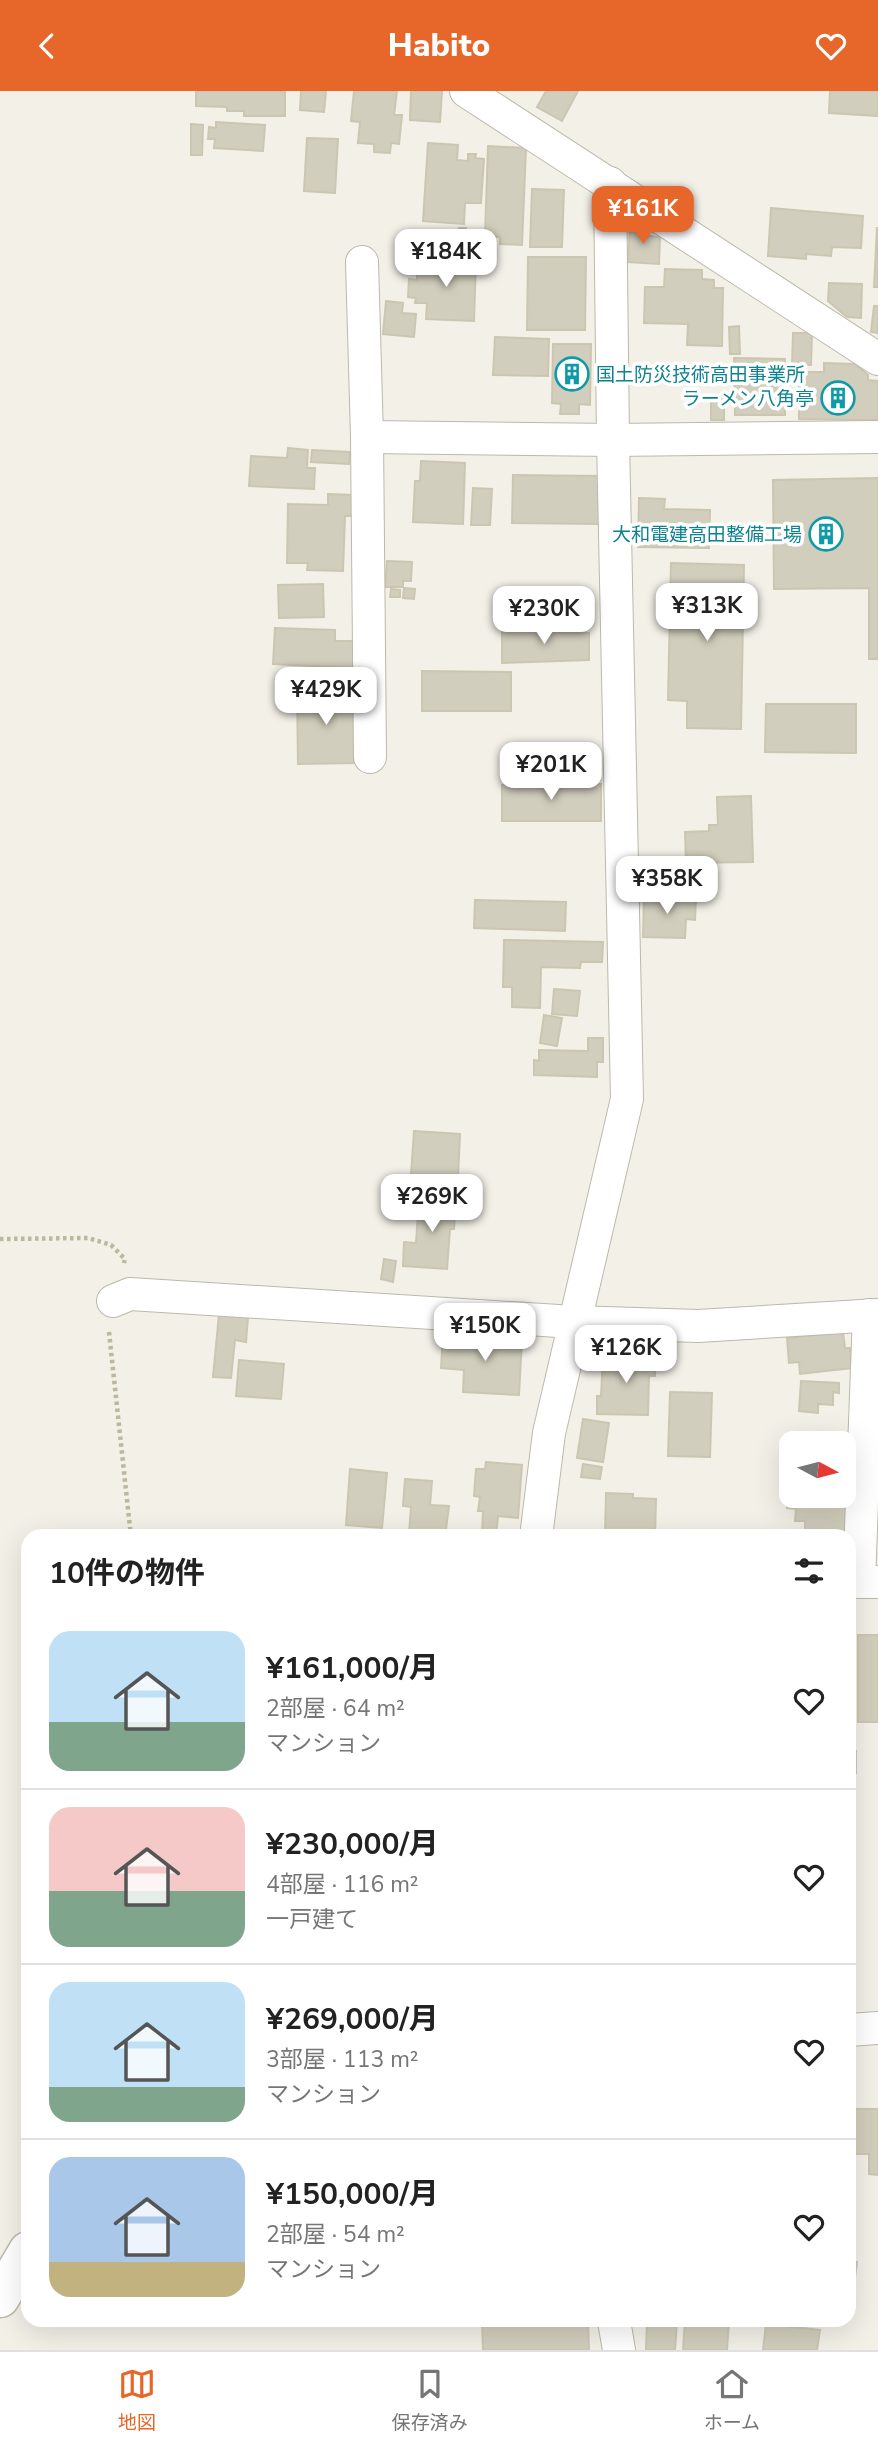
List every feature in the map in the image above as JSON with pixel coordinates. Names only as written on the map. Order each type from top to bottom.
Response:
[{"type":"street","points":[[466,91],[878,359]]},
{"type":"street","points":[[537,1529],[549,1433],[627,1099],[610,183]]},
{"type":"street","points":[[362,262],[367,437],[370,757]]},
{"type":"street","points":[[367,437],[613,440],[878,437]]},
{"type":"street","points":[[113,1301],[130,1294],[573,1322],[698,1326],[874,1315],[859,1581],[878,1582]]},
{"type":"street","points":[[856,2029],[878,2028]]},
{"type":"street","points":[[0,2298],[21,2263]]},
{"type":"street","points":[[615,2327],[618,2350]]},
{"type":"path","points":[[0,1239],[88,1238],[111,1245],[125,1259],[108,1322],[130,1529]]},
{"type":"building","points":[[196,91],[285,91],[285,116],[244,116],[244,111],[227,111],[227,107],[196,106]]},
{"type":"building","points":[[301,91],[326,91],[324,112],[300,110]]},
{"type":"building","points":[[354,91],[397,91],[394,115],[402,115],[399,144],[391,143],[390,153],[374,152],[374,144],[358,143],[360,122],[351,121]]},
{"type":"building","points":[[411,91],[442,91],[440,122],[410,120]]},
{"type":"building","points":[[546,91],[578,91],[562,121],[537,107]]},
{"type":"building","points":[[830,91],[878,91],[878,116],[829,113]]},
{"type":"building","points":[[216,122],[265,125],[263,151],[214,148],[215,139],[208,139],[209,127],[216,128]]},
{"type":"building","points":[[191,124],[203,125],[202,155],[191,155]]},
{"type":"building","points":[[307,138],[338,139],[335,193],[304,191]]},
{"type":"building","points":[[428,143],[458,145],[457,160],[468,161],[468,154],[476,154],[475,158],[484,159],[481,203],[465,203],[464,224],[423,221]]},
{"type":"building","points":[[488,146],[526,148],[522,245],[500,244],[500,237],[485,236]]},
{"type":"building","points":[[532,189],[564,190],[562,247],[530,247]]},
{"type":"building","points":[[771,208],[863,216],[861,248],[832,247],[831,256],[806,254],[806,259],[768,256]]},
{"type":"building","points":[[630,224],[649,225],[648,236],[660,237],[659,264],[628,262]]},
{"type":"building","points":[[459,228],[482,231],[482,251],[459,251]]},
{"type":"building","points":[[877,228],[878,287],[874,287]]},
{"type":"building","points":[[528,257],[586,257],[585,330],[527,330]]},
{"type":"building","points":[[417,260],[476,262],[474,321],[426,319],[427,303],[415,303],[416,298],[408,297],[409,279],[417,280]]},
{"type":"building","points":[[665,269],[702,270],[702,279],[714,280],[714,288],[723,288],[722,346],[687,345],[688,324],[644,323],[645,287],[664,287]]},
{"type":"building","points":[[829,283],[862,284],[861,318],[847,317],[828,301]]},
{"type":"building","points":[[386,301],[403,303],[402,313],[416,314],[414,337],[383,334]]},
{"type":"building","points":[[874,306],[878,306],[878,333],[871,332]]},
{"type":"building","points":[[739,326],[740,354],[730,354],[729,327]]},
{"type":"building","points":[[793,333],[812,333],[811,365],[792,365]]},
{"type":"building","points":[[495,337],[549,339],[548,376],[493,375]]},
{"type":"building","name":"国土防災技術高田事業所","points":[[553,344],[591,344],[590,405],[579,404],[579,414],[560,414],[561,404],[552,403]]},
{"type":"building","points":[[734,358],[785,359],[785,415],[735,415]]},
{"type":"building","name":"ラーメン八角亭","points":[[824,363],[855,364],[868,375],[868,380],[878,381],[878,420],[799,419],[799,372],[824,372]]},
{"type":"building","points":[[711,395],[724,395],[724,420],[711,420]]},
{"type":"building","points":[[288,448],[308,450],[307,468],[315,468],[314,489],[249,486],[251,456],[287,458]]},
{"type":"building","points":[[312,450],[350,452],[349,464],[311,462]]},
{"type":"building","points":[[421,461],[465,463],[463,524],[413,522],[415,481],[420,481]]},
{"type":"building","points":[[513,475],[600,476],[600,524],[512,523]]},
{"type":"building","name":"大和電建高田整備工場","points":[[878,478],[878,659],[869,659],[869,588],[774,589],[773,480]]},
{"type":"building","points":[[473,488],[492,489],[490,525],[471,525]]},
{"type":"building","points":[[328,494],[354,495],[353,516],[345,516],[343,571],[307,570],[308,563],[287,563],[288,504],[328,505]]},
{"type":"building","points":[[639,498],[665,499],[664,509],[710,510],[709,548],[638,547]]},
{"type":"building","points":[[387,561],[412,562],[411,581],[403,581],[403,587],[385,587]]},
{"type":"building","points":[[671,563],[744,565],[741,729],[687,728],[687,701],[668,700]]},
{"type":"building","points":[[323,584],[324,617],[279,618],[278,585]]},
{"type":"building","points":[[404,588],[415,589],[414,599],[403,598]]},
{"type":"building","points":[[391,589],[400,590],[400,597],[390,597]]},
{"type":"building","points":[[275,628],[335,630],[335,641],[356,641],[355,668],[273,664]]},
{"type":"building","points":[[502,630],[589,633],[589,660],[502,663]]},
{"type":"building","points":[[422,671],[511,672],[511,711],[422,711]]},
{"type":"building","points":[[353,689],[354,763],[298,764],[297,690]]},
{"type":"building","points":[[766,704],[856,704],[856,753],[765,752]]},
{"type":"building","points":[[529,780],[555,780],[555,785],[601,784],[601,821],[502,821],[502,785],[529,784]]},
{"type":"building","points":[[751,796],[753,862],[686,863],[685,832],[709,831],[709,825],[718,825],[717,797]]},
{"type":"building","points":[[643,873],[672,874],[671,892],[642,891]]},
{"type":"building","points":[[644,897],[696,898],[695,920],[686,919],[685,938],[643,937]]},
{"type":"building","points":[[475,900],[566,902],[565,931],[474,928]]},
{"type":"building","points":[[504,940],[603,942],[602,962],[581,962],[580,968],[541,967],[540,1008],[512,1007],[512,987],[503,987]]},
{"type":"building","points":[[554,989],[580,991],[577,1016],[552,1014]]},
{"type":"building","points":[[544,1015],[562,1018],[557,1046],[540,1043]]},
{"type":"building","points":[[588,1038],[603,1038],[603,1062],[597,1062],[597,1077],[534,1075],[534,1060],[539,1061],[539,1050],[588,1051]]},
{"type":"building","points":[[414,1131],[460,1134],[458,1178],[411,1175]]},
{"type":"building","points":[[419,1197],[456,1200],[454,1229],[450,1229],[447,1269],[403,1266],[404,1242],[416,1243]]},
{"type":"building","points":[[384,1259],[396,1261],[393,1282],[381,1279]]},
{"type":"building","points":[[219,1314],[248,1317],[246,1342],[235,1340],[231,1378],[213,1377]]},
{"type":"building","points":[[843,1332],[845,1348],[850,1348],[852,1368],[800,1374],[799,1362],[789,1363],[787,1338]]},
{"type":"building","points":[[443,1336],[522,1340],[519,1395],[463,1392],[464,1370],[441,1368]]},
{"type":"building","points":[[603,1356],[655,1357],[655,1376],[649,1376],[648,1415],[597,1414],[597,1396],[601,1396]]},
{"type":"building","points":[[239,1360],[284,1364],[281,1399],[236,1396]]},
{"type":"building","points":[[801,1381],[839,1383],[839,1393],[833,1392],[833,1405],[818,1404],[818,1413],[799,1411]]},
{"type":"building","points":[[670,1392],[712,1393],[710,1457],[668,1456]]},
{"type":"building","points":[[583,1419],[609,1423],[603,1462],[577,1458]]},
{"type":"building","points":[[486,1462],[522,1465],[518,1518],[498,1516],[497,1529],[482,1529],[483,1511],[478,1511],[480,1497],[474,1496],[476,1469],[485,1469]]},
{"type":"building","points":[[583,1464],[602,1467],[600,1479],[581,1477]]},
{"type":"building","points":[[350,1469],[387,1473],[382,1528],[346,1525]]},
{"type":"building","points":[[405,1479],[432,1481],[430,1505],[449,1506],[446,1529],[409,1529],[411,1507],[403,1506]]},
{"type":"building","points":[[606,1493],[633,1494],[633,1498],[656,1499],[655,1529],[605,1529]]},
{"type":"building","points":[[796,1509],[846,1509],[845,1529],[805,1529],[805,1521],[795,1521]]},
{"type":"building","points":[[858,1635],[878,1635],[878,1722],[858,1722]]},
{"type":"building","points":[[856,2109],[878,2109],[878,2175],[869,2174],[869,2154],[856,2154]]},
{"type":"building","points":[[482,2327],[588,2327],[589,2350],[483,2350]]},
{"type":"building","points":[[647,2327],[677,2327],[675,2350],[646,2350]]},
{"type":"building","points":[[685,2327],[729,2327],[727,2350],[683,2350]]},
{"type":"building","points":[[766,2327],[820,2330],[817,2350],[763,2350]]},
{"type":"place","name":"国土防災技術高田事業所","points":[[572,374]]},
{"type":"place","name":"ラーメン八角亭","points":[[838,398]]},
{"type":"place","name":"大和電建高田整備工場","points":[[826,534]]}]
